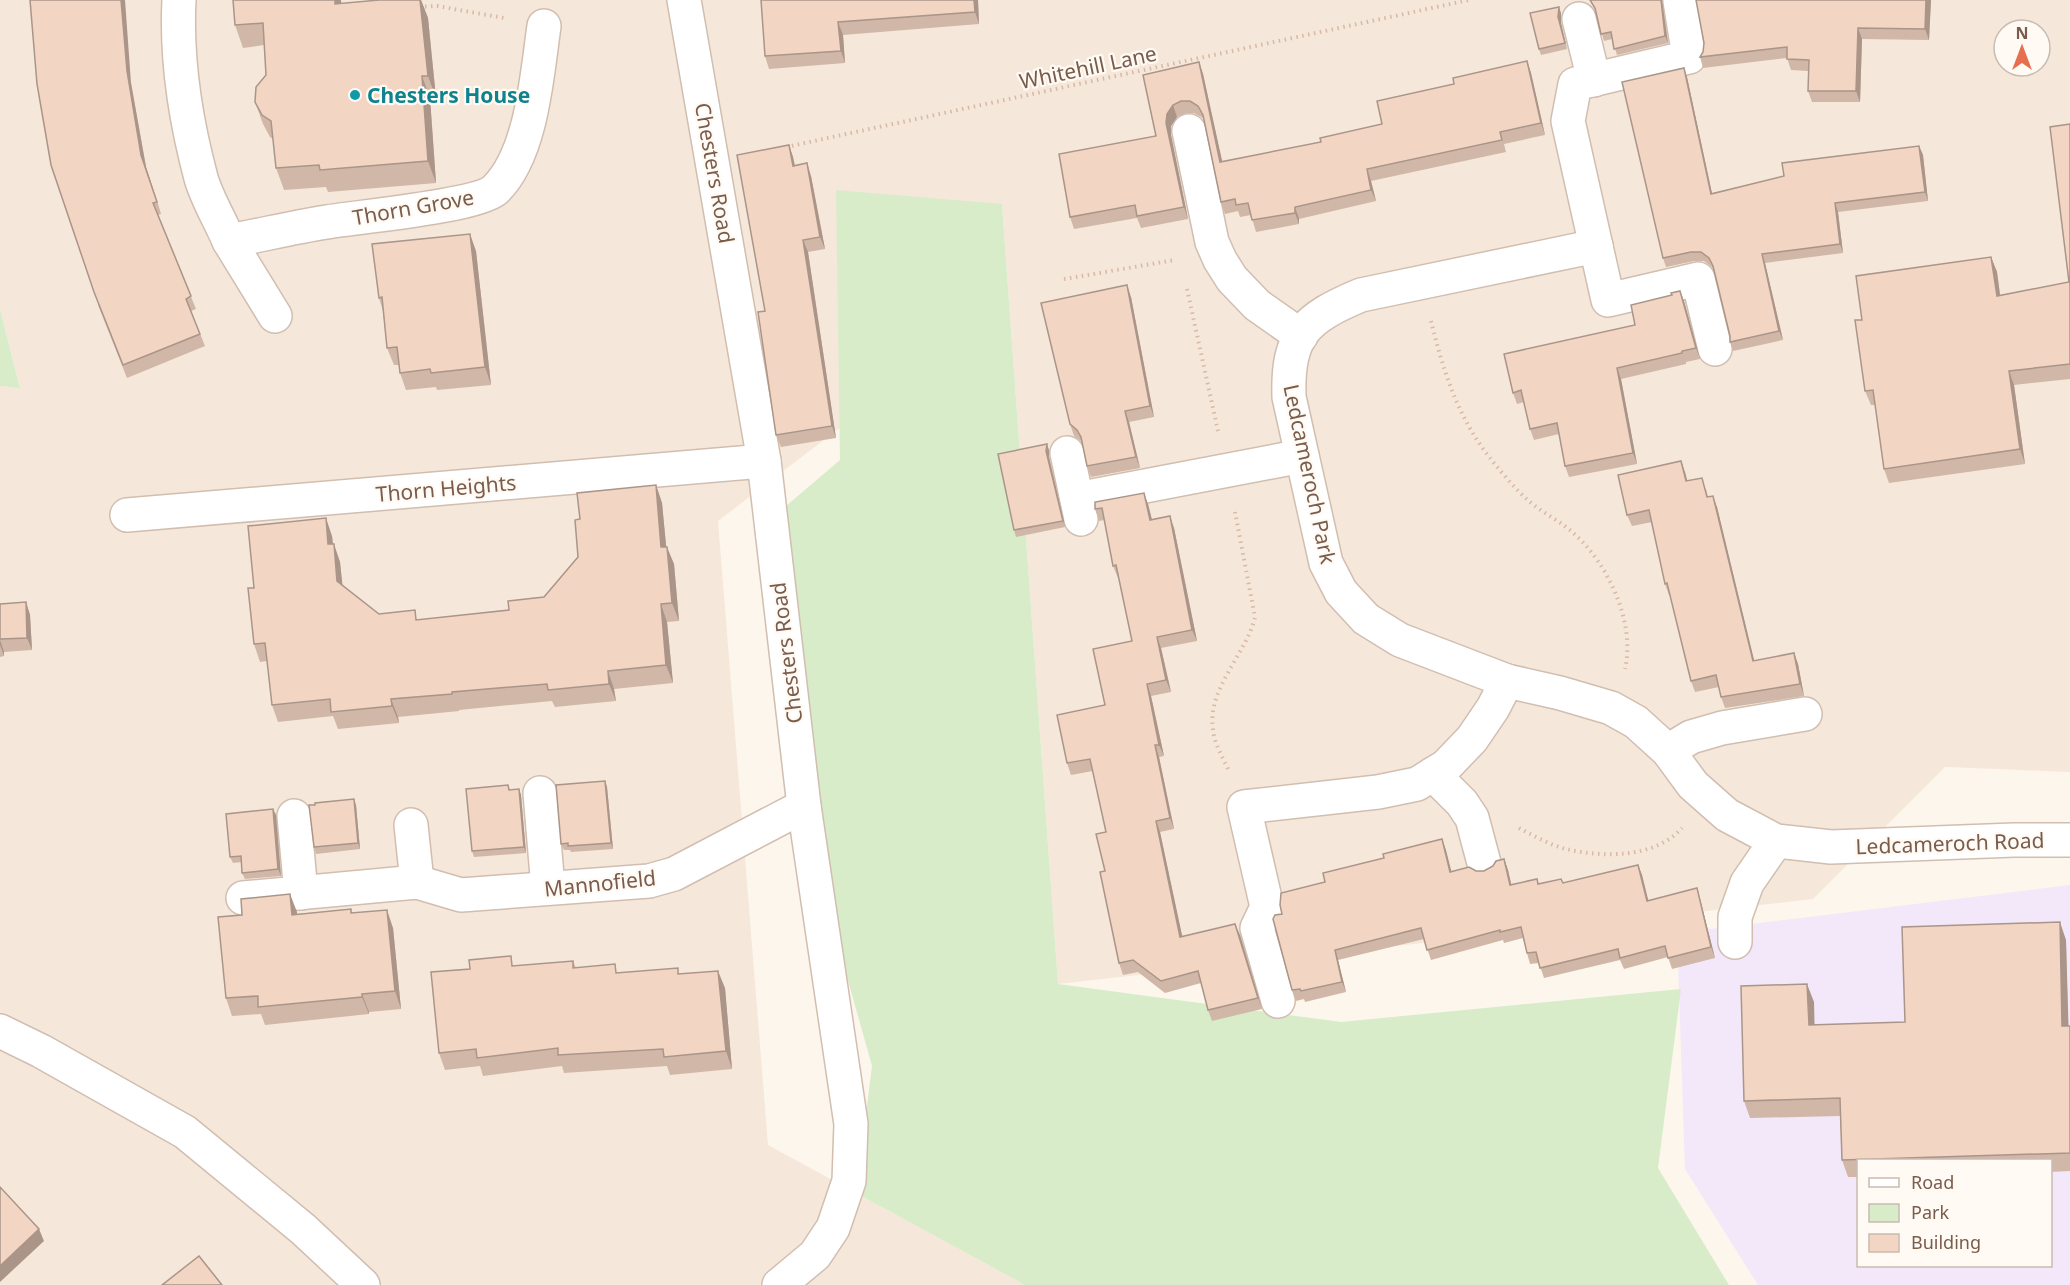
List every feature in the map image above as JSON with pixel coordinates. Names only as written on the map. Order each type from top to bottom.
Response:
[{"type":"street","points":[[179,0],[177,30],[185,98],[202,179],[229,241],[275,316]]},
{"type":"street","name":"Chesters Road","points":[[684,0],[764,461],[804,806],[851,1125],[849,1181],[833,1228],[815,1255],[779,1285]]},
{"type":"street","points":[[1680,1],[1689,57],[1575,84],[1568,121],[1608,300],[1698,279],[1715,349]]},
{"type":"street","points":[[1579,19],[1594,80]]},
{"type":"street","name":"Thorn Grove","points":[[229,241],[327,222],[461,202],[495,190],[518,157],[533,97],[544,26]]},
{"type":"street","points":[[1189,131],[1216,253],[1232,279],[1257,305],[1300,336]]},
{"type":"street","name":"Ledcameroch Park","points":[[1596,246],[1361,295],[1331,308],[1311,323],[1296,342],[1288,370],[1289,397],[1326,563],[1341,592],[1353,606],[1366,619],[1400,640],[1507,681],[1611,708],[1635,722],[1668,751],[1693,784],[1726,815],[1776,841],[1831,847]]},
{"type":"street","points":[[1067,453],[1079,510],[1226,470],[1302,456]]},
{"type":"street","name":"Thorn Heights","points":[[127,515],[764,461]]},
{"type":"street","points":[[1278,1001],[1257,928],[1267,907],[1244,807],[1378,792],[1417,784],[1446,766],[1472,739],[1493,708],[1507,681]]},
{"type":"street","points":[[1668,751],[1691,737],[1722,728],[1805,714]]},
{"type":"street","points":[[1433,774],[1462,803],[1472,818],[1484,863]]},
{"type":"street","points":[[540,793],[549,888]]},
{"type":"street","name":"Mannofield","points":[[243,898],[417,882],[460,895],[649,881],[674,874],[804,806]]},
{"type":"street","points":[[294,816],[302,893]]},
{"type":"street","points":[[411,825],[417,882]]},
{"type":"street","name":"Ledcameroch Road","points":[[1831,847],[2003,840],[2070,840]]},
{"type":"street","points":[[1735,942],[1735,917],[1747,883],[1776,841]]},
{"type":"street","points":[[0,1031],[41,1050],[185,1132],[303,1229],[363,1285]]},
{"type":"path","name":"Whitehill Lane","points":[[783,148],[1469,0]]},
{"type":"path","points":[[415,7],[437,6],[544,26]]},
{"type":"path","points":[[1064,279],[1216,253]]},
{"type":"path","points":[[1181,259],[1255,617],[1251,631],[1215,698],[1212,712],[1213,730],[1244,807]]},
{"type":"path","points":[[1421,283],[1443,368],[1459,409],[1489,456],[1529,501],[1572,532],[1605,570],[1623,615],[1628,654],[1621,684],[1611,708]]},
{"type":"path","points":[[1517,828],[1566,849],[1599,853],[1628,853],[1654,848],[1675,837],[1709,799]]},
{"type":"shaded area","points":[[0,0],[2070,0],[2070,772],[1945,767],[1813,899],[1058,984],[1002,204],[841,427],[718,521],[768,1145],[1025,1285],[0,1285],[0,386],[20,387],[0,309]]},
{"type":"shaded area","points":[[2070,885],[2070,1285],[1758,1285],[1685,1169],[1677,933]]},
{"type":"green space","points":[[836,190],[1002,204],[1058,984],[1341,1022],[1681,989],[1658,1168],[1729,1285],[1025,1285],[856,1193],[872,1066],[817,870],[772,518],[840,460]]},
{"type":"green space","points":[[0,309],[20,388],[0,386]]},
{"type":"building","points":[[30,0],[121,0],[127,71],[141,155],[157,202],[153,203],[191,296],[186,299],[200,334],[123,365],[94,292],[51,165],[37,84]]},
{"type":"building","name":"Chesters House","points":[[233,0],[335,0],[335,4],[379,0],[420,0],[428,76],[422,76],[428,161],[320,170],[319,165],[276,168],[271,121],[262,115],[255,102],[256,87],[266,75],[263,23],[235,25]]},
{"type":"building","points":[[761,0],[974,0],[975,12],[838,22],[841,51],[765,56]]},
{"type":"building","points":[[1590,0],[1661,0],[1665,36],[1614,49],[1611,32],[1601,34],[1595,8]]},
{"type":"building","points":[[1696,0],[1926,0],[1925,29],[1858,28],[1856,91],[1808,91],[1809,60],[1787,59],[1787,47],[1700,57],[1704,43]]},
{"type":"building","points":[[1559,7],[1558,17],[1565,43],[1539,49],[1530,13]]},
{"type":"building","points":[[1527,61],[1541,123],[1500,132],[1502,140],[1367,169],[1371,190],[1295,207],[1295,213],[1252,220],[1248,203],[1236,205],[1235,199],[1221,202],[1203,115],[1198,106],[1190,101],[1181,101],[1173,105],[1167,114],[1166,123],[1184,207],[1137,216],[1135,205],[1070,217],[1059,154],[1156,136],[1143,75],[1199,62],[1220,162],[1321,142],[1320,138],[1382,124],[1377,101],[1454,84],[1453,78]]},
{"type":"building","points":[[1684,68],[1711,194],[1784,176],[1782,163],[1919,146],[1925,192],[1835,203],[1840,244],[1762,254],[1779,331],[1730,342],[1713,266],[1709,258],[1701,252],[1691,252],[1663,258],[1622,82]]},
{"type":"building","points":[[2070,124],[2070,364],[2009,371],[2020,449],[1884,469],[1873,390],[1865,391],[1855,320],[1862,320],[1856,276],[1991,257],[1997,296],[2069,282],[2050,127]]},
{"type":"building","points":[[789,145],[793,166],[807,163],[820,237],[803,240],[832,426],[776,435],[758,312],[765,311],[737,155]]},
{"type":"building","points":[[470,234],[485,367],[431,373],[430,369],[400,373],[397,347],[387,348],[382,297],[379,298],[372,244]]},
{"type":"building","points":[[1127,285],[1150,406],[1125,411],[1136,457],[1087,466],[1081,437],[1070,424],[1041,303]]},
{"type":"building","points":[[1680,291],[1696,348],[1617,368],[1633,453],[1565,466],[1557,423],[1530,429],[1521,390],[1513,393],[1504,354],[1635,325],[1631,305]]},
{"type":"building","points":[[1047,444],[1046,451],[1063,521],[1014,530],[998,454]]},
{"type":"building","points":[[1681,461],[1686,481],[1702,478],[1707,497],[1713,496],[1753,661],[1794,653],[1800,684],[1721,697],[1716,675],[1691,681],[1667,583],[1665,584],[1649,510],[1627,515],[1618,475]]},
{"type":"building","points":[[656,485],[661,547],[667,547],[672,603],[661,604],[666,665],[608,671],[609,684],[548,690],[547,684],[452,692],[452,694],[391,699],[392,706],[331,712],[330,699],[272,705],[265,643],[254,644],[248,588],[254,588],[248,526],[326,518],[328,544],[334,544],[337,581],[379,614],[415,610],[416,620],[509,610],[508,601],[544,597],[578,557],[575,520],[580,519],[577,493]]},
{"type":"building","points":[[1144,493],[1150,520],[1170,516],[1192,630],[1157,637],[1166,680],[1147,684],[1159,745],[1155,745],[1170,818],[1156,821],[1180,937],[1235,924],[1258,998],[1208,1010],[1198,971],[1161,981],[1133,960],[1119,963],[1100,872],[1105,871],[1096,834],[1106,832],[1090,759],[1067,763],[1057,715],[1105,705],[1093,649],[1132,641],[1116,565],[1113,566],[1102,508],[1095,509],[1095,502]]},
{"type":"building","points":[[26,602],[27,638],[0,639],[0,604]]},
{"type":"building","points":[[605,781],[611,843],[568,846],[568,843],[561,844],[556,785]]},
{"type":"building","points":[[508,785],[509,790],[519,789],[524,847],[472,851],[466,789]]},
{"type":"building","points":[[354,799],[358,843],[314,847],[309,805]]},
{"type":"building","points":[[273,809],[278,869],[242,873],[241,856],[230,857],[226,814]]},
{"type":"building","points":[[1442,839],[1450,872],[1469,867],[1476,871],[1484,871],[1493,866],[1496,861],[1504,859],[1510,885],[1537,879],[1538,884],[1561,879],[1563,883],[1638,865],[1647,901],[1697,888],[1711,947],[1668,958],[1665,946],[1620,958],[1618,949],[1540,968],[1536,952],[1527,953],[1521,927],[1500,932],[1500,930],[1427,950],[1421,928],[1335,950],[1342,982],[1301,991],[1300,989],[1292,990],[1273,919],[1275,915],[1282,914],[1281,893],[1325,882],[1323,873],[1384,858],[1383,854]]},
{"type":"building","points":[[290,894],[292,915],[351,909],[351,913],[387,910],[395,991],[362,994],[362,997],[258,1007],[258,996],[226,998],[218,917],[242,915],[241,899]]},
{"type":"building","points":[[2060,922],[2062,1026],[2070,1026],[2070,1153],[1842,1160],[1840,1098],[1744,1101],[1741,986],[1807,984],[1809,1025],[1905,1022],[1902,927]]},
{"type":"building","points":[[511,956],[512,966],[573,961],[573,968],[615,964],[616,973],[678,968],[678,974],[718,971],[726,1051],[664,1057],[663,1049],[558,1055],[558,1048],[477,1058],[476,1049],[439,1053],[431,972],[470,969],[469,960]]},
{"type":"building","points":[[0,1187],[39,1229],[0,1266]]},
{"type":"building","points":[[199,1256],[222,1285],[162,1285]]},
{"type":"place","name":"Chesters House","points":[[355,95]]}]
